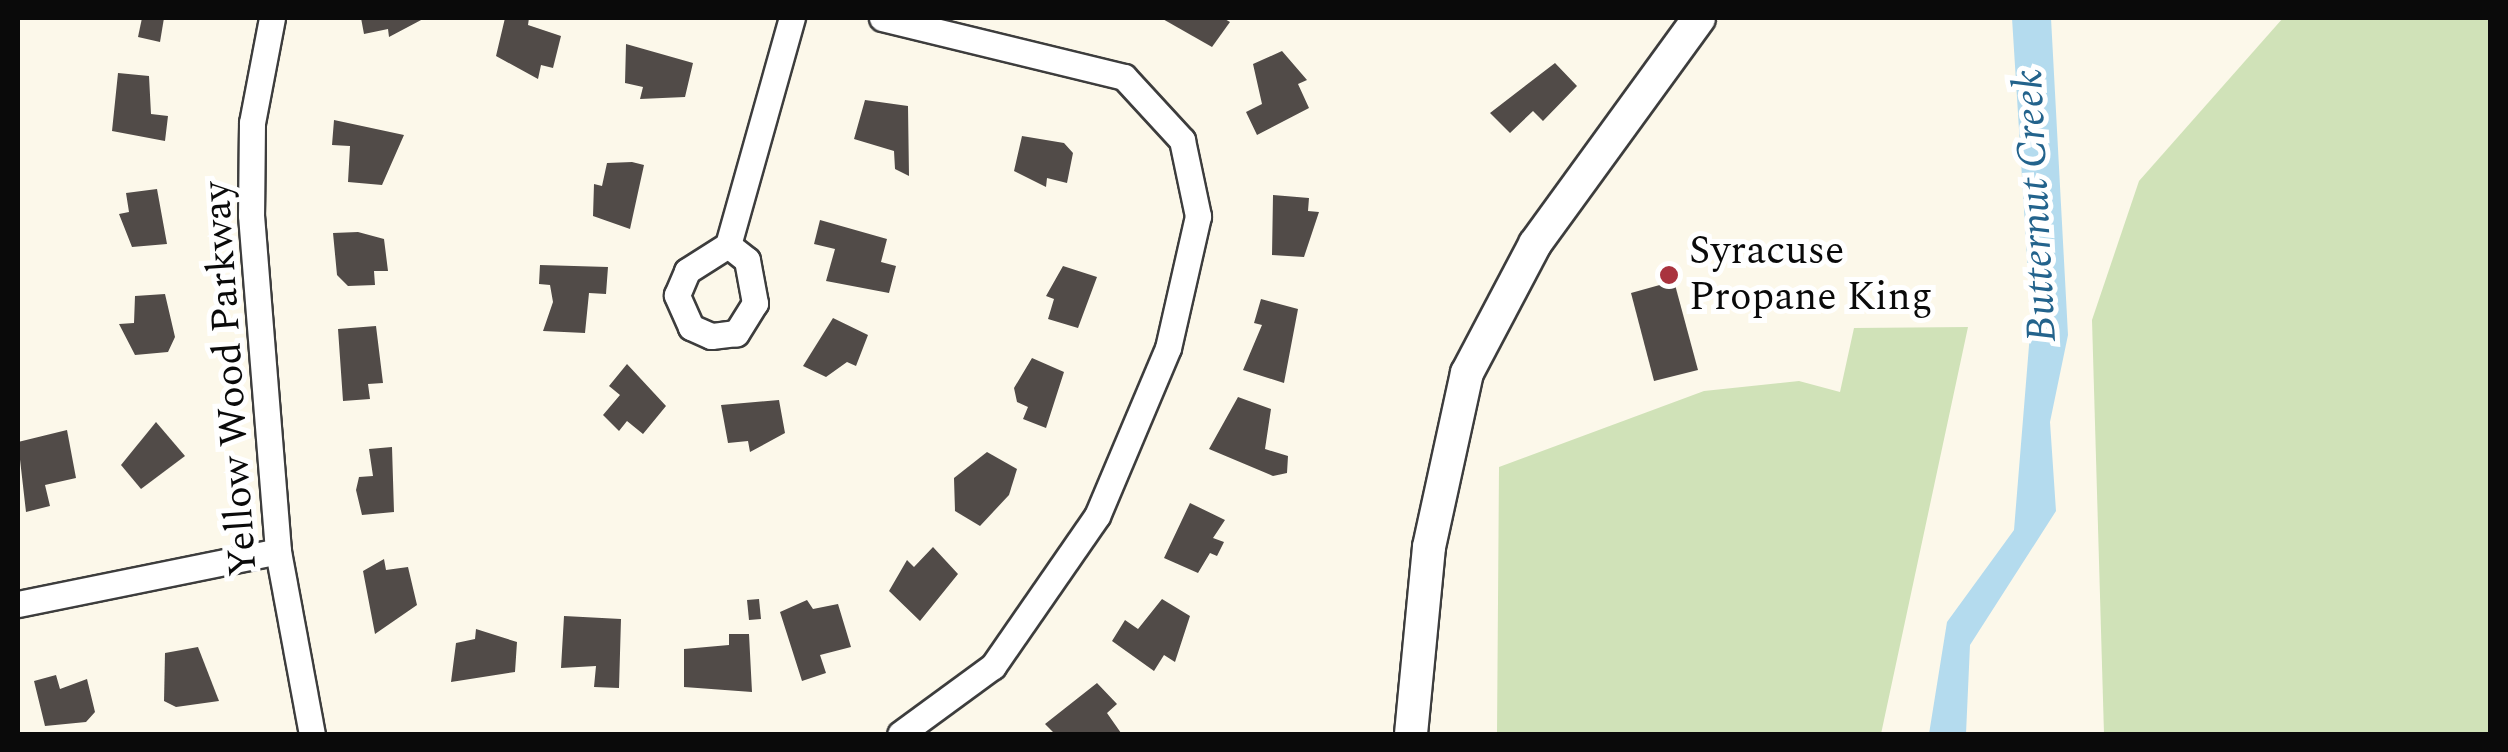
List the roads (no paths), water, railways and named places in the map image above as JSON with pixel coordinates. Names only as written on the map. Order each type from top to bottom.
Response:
[{"type":"street","name":"Yellow Wood Parkway","points":[[272,18],[252,123],[251,215],[278,552],[312,734]]},
{"type":"street","points":[[728,245],[792,18]]},
{"type":"street","points":[[882,18],[1124,77],[1182,140],[1198,216],[1168,348],[1097,516],[993,666],[900,734]]},
{"type":"street","points":[[1411,734],[1429,547],[1467,373],[1535,244],[1699,18]]},
{"type":"street","points":[[18,604],[278,552]]},
{"type":"water","name":"Butternut Creek","points":[[2012,18],[2051,18],[2068,335],[2050,422],[2056,511],[1970,645],[1966,734],[1929,734],[1947,622],[2014,530],[2031,321]]},
{"type":"place","name":"Syracuse Propane King","points":[[1669,275]]}]
